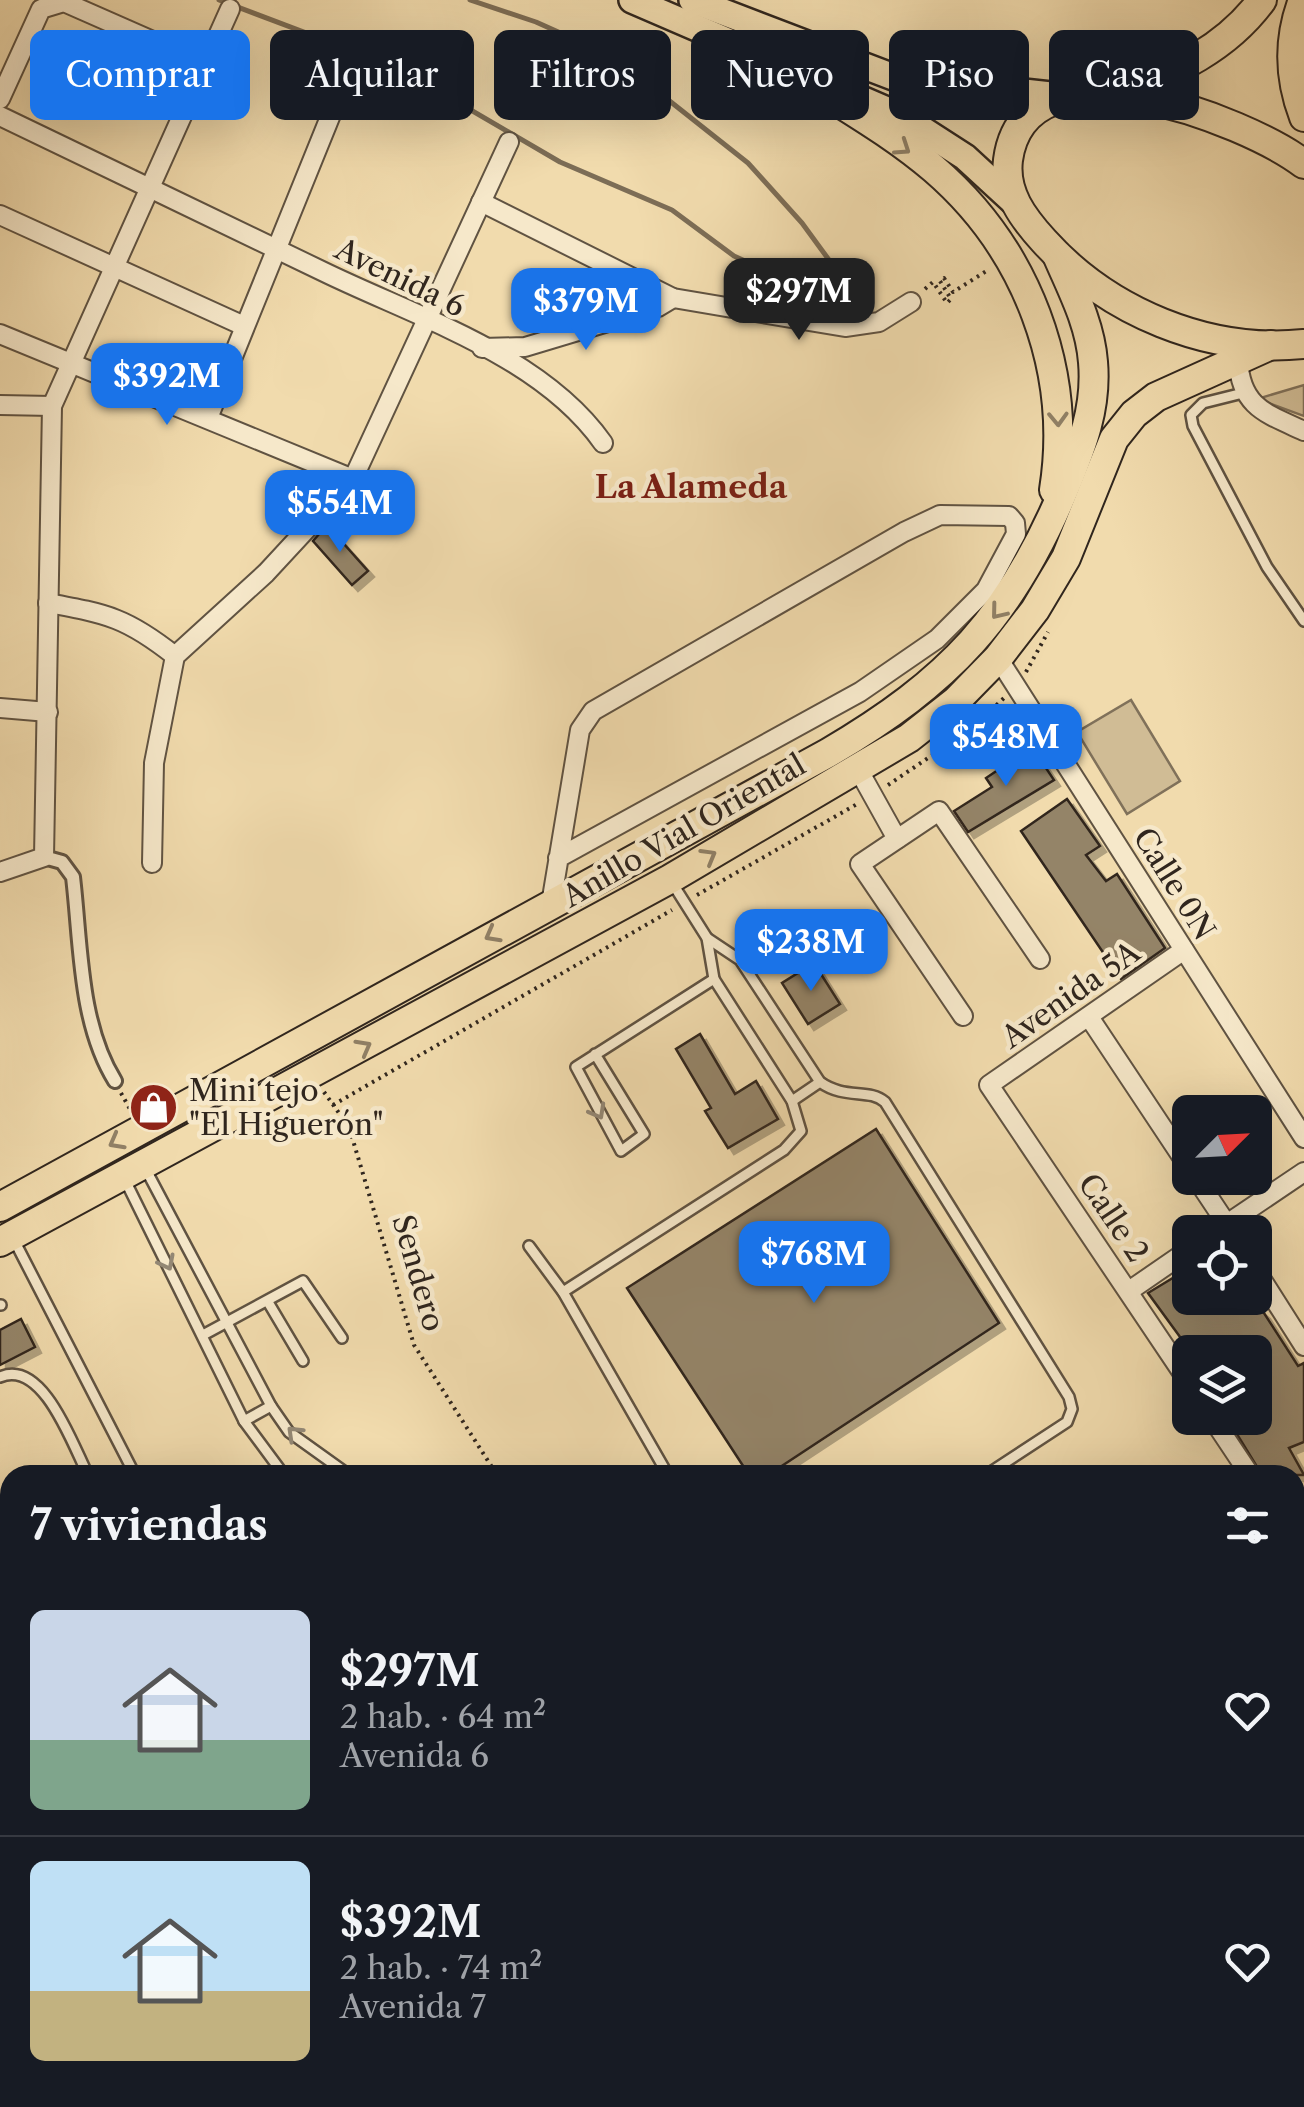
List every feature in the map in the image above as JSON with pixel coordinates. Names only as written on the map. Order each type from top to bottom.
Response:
[{"type":"highway","points":[[1199,57],[1242,27],[1262,0]]},
{"type":"highway","points":[[1303,0],[1294,24],[1292,72],[1304,117]]},
{"type":"highway","points":[[1049,106],[1021,128],[1008,157],[1014,203],[1057,255],[1103,292],[1156,320],[1212,338],[1271,345],[1304,344]]},
{"type":"highway","points":[[1199,112],[1233,122],[1304,164]]},
{"type":"highway","points":[[862,120],[934,168],[1006,253],[1032,302],[1055,373],[1058,442],[1048,528]]},
{"type":"highway","name":"Anillo Vial Oriental","points":[[0,1207],[897,712],[958,660],[1009,598],[1048,528],[1089,428],[1094,365],[1087,324],[1057,255]]},
{"type":"highway","name":"Anillo Vial Oriental","points":[[6,1238],[312,1075],[677,891],[909,738],[956,701],[998,658],[1036,610],[1066,558],[1122,428],[1156,396],[1271,345]]},
{"type":"main road","points":[[632,0],[705,30]]},
{"type":"main road","points":[[692,0],[896,78],[1049,95]]},
{"type":"main road","points":[[869,103],[926,130],[965,157],[1014,203]]},
{"type":"street","points":[[31,30],[40,9],[50,2],[64,2],[128,30]]},
{"type":"street","points":[[220,30],[230,8]]},
{"type":"street","points":[[0,99],[30,32]]},
{"type":"street","name":"Avenida 6","points":[[0,116],[481,348],[525,347],[658,307],[673,298]]},
{"type":"street","points":[[44,857],[52,406],[180,120]]},
{"type":"street","points":[[208,418],[329,120]]},
{"type":"street","points":[[152,863],[154,763],[175,656],[266,574],[353,479],[510,142]]},
{"type":"street","points":[[481,202],[673,298],[845,327],[879,322],[911,302]]},
{"type":"street","points":[[0,215],[244,326]]},
{"type":"street","points":[[0,334],[353,479]]},
{"type":"street","points":[[481,348],[562,395],[603,444]]},
{"type":"street","points":[[1238,360],[1243,393],[1262,412],[1304,432]]},
{"type":"street","points":[[0,405],[52,406]]},
{"type":"street","points":[[550,904],[580,730],[594,711],[940,515],[1009,516],[1015,523],[1016,534],[986,590],[937,638],[860,692],[558,858]]},
{"type":"street","points":[[48,603],[112,614],[140,628],[175,656]]},
{"type":"street","name":"Calle 0N","points":[[998,658],[1304,1138]]},
{"type":"street","points":[[0,708],[48,712]]},
{"type":"street","points":[[858,769],[898,839]]},
{"type":"street","points":[[963,1016],[860,864],[939,811],[1040,959]]},
{"type":"street","points":[[0,872],[44,857],[62,862],[73,877],[89,1010],[99,1056],[114,1082]]},
{"type":"street","name":"Avenida 5A","points":[[989,1084],[1184,950]]},
{"type":"street","points":[[1088,1017],[1172,1142]]},
{"type":"street","name":"Calle 2","points":[[989,1084],[1172,1357]]},
{"type":"street","points":[[1245,1215],[1304,1172]]},
{"type":"street","points":[[1128,1290],[1172,1261]]},
{"type":"street","points":[[1272,1296],[1304,1346]]},
{"type":"street","points":[[1223,1435],[1243,1465]]},
{"type":"lane","points":[[1243,393],[1203,403],[1191,415],[1267,566],[1304,621]]},
{"type":"lane","points":[[563,1292],[784,1150],[800,1131],[792,1100],[714,979],[707,938],[677,891]]},
{"type":"lane","points":[[707,938],[740,960],[820,1082],[838,1095],[878,1096],[885,1102],[1068,1397],[1072,1409],[1067,1422],[1001,1465]]},
{"type":"lane","points":[[595,1054],[644,1134],[621,1151],[575,1070],[595,1054],[714,979]]},
{"type":"lane","points":[[792,1100],[820,1082]]},
{"type":"lane","points":[[133,1171],[228,1325],[271,1406],[289,1432],[336,1465]]},
{"type":"lane","points":[[133,1171],[244,1421],[277,1465]]},
{"type":"lane","points":[[6,1238],[130,1465]]},
{"type":"lane","points":[[529,1246],[563,1292],[662,1465]]},
{"type":"lane","points":[[204,1336],[303,1281],[342,1338]]},
{"type":"lane","points":[[268,1302],[304,1361]]},
{"type":"lane","points":[[0,1377],[9,1373],[28,1376],[45,1393],[83,1465]]},
{"type":"lane","points":[[244,1421],[271,1406]]},
{"type":"path","points":[[911,302],[933,282],[947,303],[951,299],[940,281],[944,278],[954,292],[982,276],[1006,253]]},
{"type":"path","points":[[333,1105],[677,891],[872,795],[972,728],[1017,686]]},
{"type":"path","name":"Sendero","points":[[312,1075],[349,1128],[414,1345],[491,1465]]},
{"type":"path","points":[[114,1082],[140,1129]]},
{"type":"shaded area","points":[[1304,385],[1304,416],[1257,399]]},
{"type":"shaded area","points":[[1131,700],[1180,781],[1127,814],[1077,732]]},
{"type":"building","points":[[327,525],[368,571],[352,585],[313,541]]},
{"type":"building","points":[[1032,747],[1054,780],[968,832],[954,811],[992,787],[986,778]]},
{"type":"building","points":[[1067,799],[1100,846],[1086,855],[1106,881],[1117,874],[1165,948],[1121,979],[1021,831]]},
{"type":"building","points":[[814,963],[840,1004],[808,1024],[782,983]]},
{"type":"building","points":[[700,1034],[735,1094],[756,1081],[778,1119],[728,1148],[705,1111],[711,1108],[676,1049]]},
{"type":"building","points":[[876,1129],[999,1323],[783,1465],[742,1465],[627,1288]]},
{"type":"building","points":[[1172,1278],[1172,1315],[1265,1315],[1298,1366],[1304,1363],[1304,1442],[1289,1448],[1298,1465],[1256,1465],[1237,1435],[1272,1435],[1272,1335],[1179,1335],[1148,1293]]},
{"type":"building","points":[[21,1319],[35,1347],[0,1365],[0,1330]]},
{"type":"waterway","points":[[219,0],[354,51],[428,85],[560,162],[672,210],[734,256],[795,284],[840,275],[802,223],[748,163],[614,57],[536,22],[470,0]]},
{"type":"place","name":"Mini tejo \"El Higuerón\"","points":[[154,1108]]},
{"type":"district","name":"La Alameda","points":[[691,487]]}]
